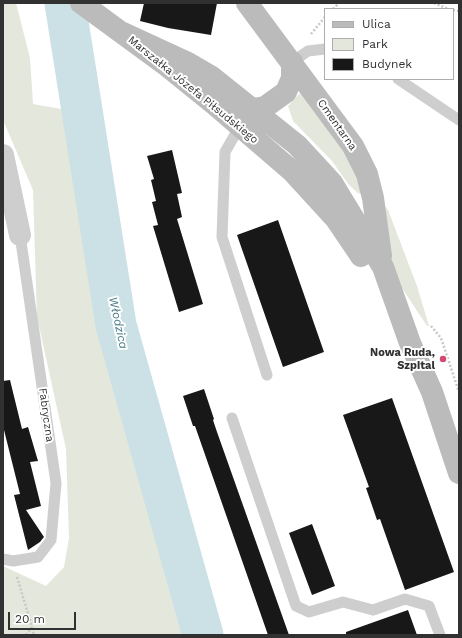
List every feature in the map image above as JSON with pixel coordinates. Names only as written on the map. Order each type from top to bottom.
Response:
[{"type":"street","points":[[81,3],[123,33]]},
{"type":"street","name":"Cmentarna","points":[[248,3],[353,146],[367,174],[373,198],[383,267]]},
{"type":"street","name":"Marszałka Józefa Piłsudskiego","points":[[123,33],[167,66],[293,172],[336,219],[403,323]]},
{"type":"street","name":"Marszałka Józefa Piłsudskiego","points":[[123,33],[188,63],[212,77],[297,145],[332,183],[383,267],[410,343],[432,392],[459,473]]},
{"type":"street","points":[[167,66],[198,81],[232,108],[242,111],[265,107],[286,92],[292,78],[292,62]]},
{"type":"street","points":[[3,155],[20,235]]},
{"type":"lane","points":[[292,62],[308,51],[324,49]]},
{"type":"lane","points":[[399,80],[459,120]]},
{"type":"lane","points":[[240,126],[225,152],[222,237],[267,375]]},
{"type":"lane","name":"Fabryczna","points":[[8,560],[38,557],[50,540],[56,484],[20,235]]},
{"type":"lane","points":[[232,418],[296,606],[310,612],[343,602],[372,610],[405,599],[429,606],[440,635]]},
{"type":"path","points":[[434,3],[446,8]]},
{"type":"path","points":[[431,326],[441,338],[459,392]]},
{"type":"path","points":[[8,560],[34,635]]},
{"type":"path","points":[[26,635],[32,627]]},
{"type":"green space","points":[[3,3],[16,3],[30,58],[33,104],[67,110],[97,328],[183,635],[3,635],[3,566],[46,586],[64,567],[69,538],[66,449],[37,317],[33,190],[3,120]]},
{"type":"green space","points":[[302,93],[347,150],[359,177],[361,194],[349,185],[332,161],[293,121],[288,106],[298,95]]},
{"type":"green space","points":[[385,206],[388,210],[417,286],[429,326],[427,326],[394,276],[391,266]]},
{"type":"building","points":[[144,3],[217,3],[211,35],[168,28],[140,21]]},
{"type":"building","points":[[172,150],[182,193],[177,194],[182,217],[177,219],[203,304],[179,312],[153,226],[158,225],[152,202],[156,201],[151,180],[154,179],[147,156]]},
{"type":"building","points":[[278,220],[324,352],[283,367],[237,235]]},
{"type":"building","points":[[10,380],[22,429],[28,427],[38,461],[30,462],[41,506],[26,510],[44,537],[40,542],[28,550],[14,495],[20,494],[3,426],[3,381]]},
{"type":"building","points":[[204,389],[217,432],[289,635],[268,635],[195,426],[193,426],[183,396]]},
{"type":"building","points":[[392,398],[454,572],[405,590],[380,519],[377,520],[366,488],[369,487],[343,415]]},
{"type":"building","points":[[312,524],[335,586],[312,595],[289,533]]},
{"type":"building","points":[[408,610],[417,635],[346,635],[346,632]]},
{"type":"waterway","name":"Włodzica","points":[[65,3],[116,325],[203,635]]},
{"type":"place","name":"Nowa Ruda, Szpital","points":[[443,359]]}]
